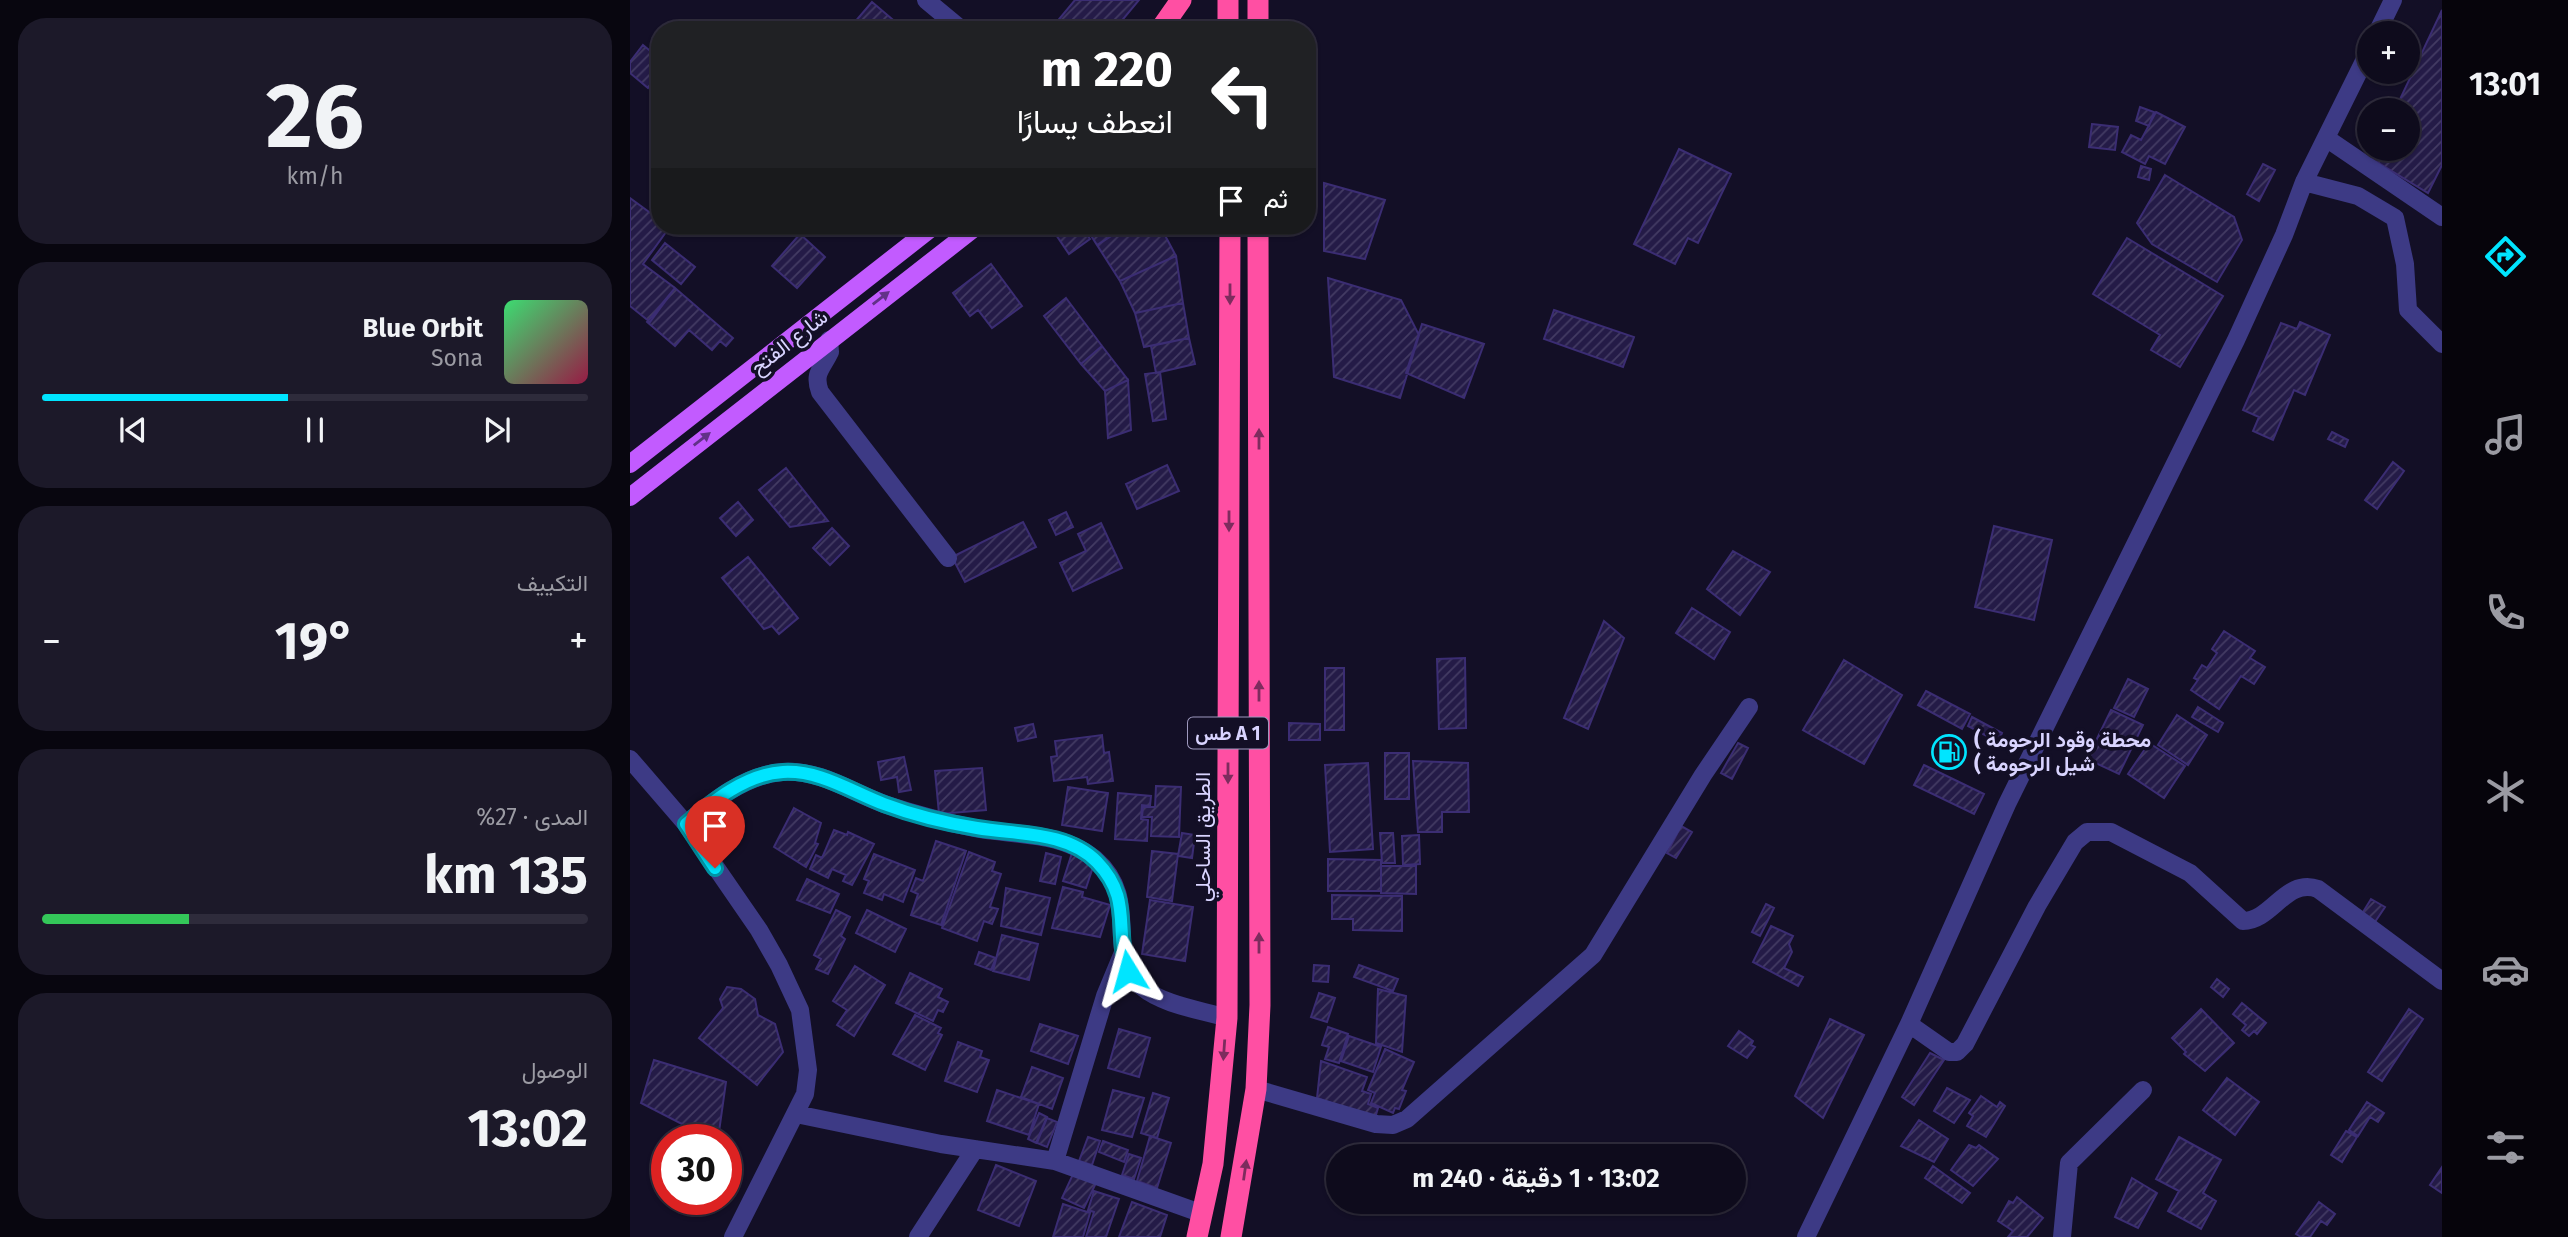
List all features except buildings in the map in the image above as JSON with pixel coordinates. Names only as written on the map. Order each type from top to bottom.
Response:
[{"type":"highway","points":[[1166,21],[1181,0]]},
{"type":"highway","points":[[1228,0],[1228,21]]},
{"type":"highway","points":[[1258,0],[1258,21]]},
{"type":"highway","points":[[1221,235],[1230,258]]},
{"type":"highway","name":"الطريق الساحلي","points":[[1197,1237],[1213,1164],[1227,1018],[1230,235]]},
{"type":"highway","name":"طس A 1","points":[[1231,1237],[1256,1089],[1259,1005],[1258,235]]},
{"type":"main road","points":[[630,464],[923,235]]},
{"type":"main road","name":"شارع الفتح","points":[[630,497],[965,235]]},
{"type":"main road","points":[[648,450],[665,469]]},
{"type":"street","points":[[926,0],[951,21]]},
{"type":"street","points":[[2383,21],[2393,0]]},
{"type":"street","points":[[1806,1237],[1909,1024],[2007,804],[2236,340],[2284,236],[2304,182],[2357,75]]},
{"type":"street","points":[[2326,138],[2442,217]]},
{"type":"street","points":[[2304,182],[2358,196],[2395,218],[2405,264],[2408,310],[2442,344]]},
{"type":"street","points":[[829,340],[830,352],[817,371],[816,381],[820,392],[948,558]]},
{"type":"street","points":[[1256,1089],[1376,1124],[1394,1125],[1407,1119],[1592,955],[1703,775],[1749,707]]},
{"type":"street","points":[[630,760],[686,824],[759,930],[800,1010],[808,1070],[805,1094],[733,1237]]},
{"type":"street","points":[[686,824],[715,800],[751,780],[779,772],[805,772],[912,813],[974,828],[1052,838],[1076,845],[1096,861],[1115,883],[1122,907],[1122,955],[1128,971],[1143,989],[1161,998],[1227,1018]]},
{"type":"street","points":[[1909,1024],[1949,1052],[1957,1052],[1965,1045],[2037,906],[2075,842],[2087,832],[2098,830],[2111,832],[2190,873],[2243,921],[2255,919],[2296,888],[2310,886],[2318,889],[2442,981]]},
{"type":"street","points":[[1055,1161],[1105,996],[1122,955]]},
{"type":"street","points":[[2062,1237],[2069,1163],[2143,1090]]},
{"type":"street","points":[[796,1114],[975,1149],[1055,1161],[1203,1214]]},
{"type":"street","points":[[920,1236],[975,1149]]},
{"type":"place","name":"( محطة وقود الرحومة ( شيل الرحومة","points":[[1949,752]]},
{"type":"route","points":[[715,868],[686,824],[715,800],[751,780],[779,772],[805,772],[912,813],[974,828],[1052,838],[1076,845],[1096,861],[1115,883],[1122,907],[1122,955],[1128,971]]}]
